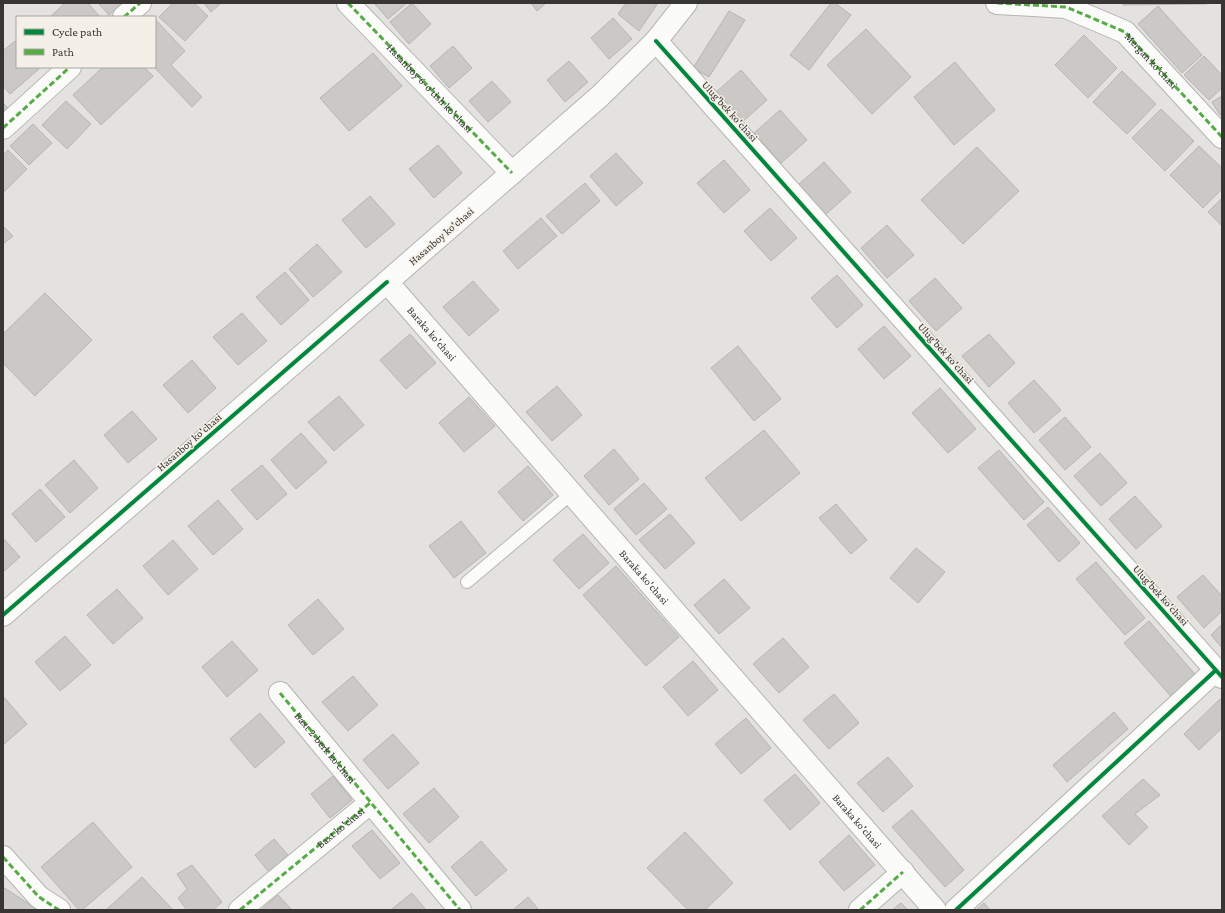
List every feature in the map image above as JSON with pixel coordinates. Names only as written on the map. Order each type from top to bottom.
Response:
[{"type":"street","points":[[125,16],[140,3]]},
{"type":"street","name":"Hasanboy 6-o'tish ko'chasi","points":[[348,3],[512,173]]},
{"type":"street","name":"Hasanboy ko'chasi","points":[[3,615],[600,96],[656,41],[686,3]]},
{"type":"street","name":"Mergan ko'chasi","points":[[997,3],[1066,7],[1125,32],[1221,134]]},
{"type":"street","name":"Ulug'bek ko'chasi","points":[[656,41],[1219,673]]},
{"type":"street","points":[[3,128],[69,68]]},
{"type":"street","name":"Baraka ko'chasi","points":[[387,282],[935,910]]},
{"type":"street","points":[[956,910],[1219,673]]},
{"type":"street","name":"Baxt 2-berk ko'chasi","points":[[280,693],[370,803]]},
{"type":"street","name":"Baxt ko'chasi","points":[[240,910],[370,803],[460,910]]},
{"type":"street","points":[[3,857],[39,897],[59,910]]},
{"type":"street","points":[[860,910],[903,872]]},
{"type":"lane","points":[[467,582],[571,494]]},
{"type":"building","points":[[65,3],[88,3],[99,16],[51,16]]},
{"type":"building","points":[[98,3],[122,3],[109,15]]},
{"type":"building","points":[[173,3],[194,3],[208,16],[185,41],[159,17]]},
{"type":"building","points":[[204,3],[221,3],[211,12]]},
{"type":"building","points":[[374,3],[407,3],[388,19]]},
{"type":"building","points":[[412,3],[431,24],[409,44],[390,22]]},
{"type":"building","points":[[531,3],[546,3],[537,11]]},
{"type":"building","points":[[626,3],[658,3],[639,31],[618,14]]},
{"type":"building","points":[[831,3],[835,3],[851,15],[809,70],[790,55]]},
{"type":"building","points":[[1123,3],[1207,3],[1207,4],[1123,5]]},
{"type":"building","points":[[1158,6],[1202,55],[1182,73],[1138,24]]},
{"type":"building","points":[[729,11],[745,20],[709,77],[693,68]]},
{"type":"building","points":[[613,18],[632,39],[609,59],[591,38]]},
{"type":"building","points":[[156,20],[185,51],[171,65],[202,97],[192,107],[155,68]]},
{"type":"building","points":[[866,29],[911,77],[872,114],[827,65]]},
{"type":"building","points":[[1084,35],[1117,68],[1088,98],[1055,65]]},
{"type":"building","points":[[15,41],[16,68],[39,69],[10,94],[3,86],[3,51]]},
{"type":"building","points":[[453,46],[472,68],[449,88],[430,66]]},
{"type":"building","points":[[373,53],[402,86],[349,131],[320,98]]},
{"type":"building","points":[[1204,56],[1222,75],[1222,88],[1209,100],[1184,75]]},
{"type":"building","points":[[569,61],[588,82],[565,102],[547,80]]},
{"type":"building","points":[[955,62],[995,110],[954,145],[914,97]]},
{"type":"building","points":[[102,68],[145,68],[153,76],[101,125],[73,95]]},
{"type":"building","points":[[741,70],[767,100],[741,123],[715,93]]},
{"type":"building","points":[[1122,71],[1156,104],[1127,134],[1093,102]]},
{"type":"building","points":[[492,81],[511,102],[488,122],[469,101]]},
{"type":"building","points":[[1222,96],[1222,114],[1220,115],[1212,102]]},
{"type":"building","points":[[66,101],[91,124],[67,149],[42,125]]},
{"type":"building","points":[[3,103],[9,109],[3,114]]},
{"type":"building","points":[[1161,109],[1194,141],[1165,171],[1132,138]]},
{"type":"building","points":[[780,110],[807,140],[781,163],[754,133]]},
{"type":"building","points":[[33,124],[52,143],[29,165],[10,146]]},
{"type":"building","points":[[438,145],[462,173],[434,198],[409,169]]},
{"type":"building","points":[[1199,146],[1222,168],[1222,189],[1203,208],[1170,175]]},
{"type":"building","points":[[977,147],[1019,191],[963,244],[921,200]]},
{"type":"building","points":[[8,150],[27,169],[5,191],[3,190],[3,155]]},
{"type":"building","points":[[616,153],[643,183],[616,206],[590,176]]},
{"type":"building","points":[[724,160],[750,190],[724,213],[697,183]]},
{"type":"building","points":[[824,162],[851,192],[825,215],[798,185]]},
{"type":"building","points":[[585,183],[600,201],[562,234],[546,216]]},
{"type":"building","points":[[370,196],[395,224],[366,248],[342,220]]},
{"type":"building","points":[[1222,198],[1222,226],[1208,212]]},
{"type":"building","points":[[770,208],[797,238],[771,261],[744,231]]},
{"type":"building","points":[[541,218],[557,236],[518,269],[503,251]]},
{"type":"building","points":[[887,225],[914,255],[887,278],[861,248]]},
{"type":"building","points":[[3,226],[13,236],[3,244]]},
{"type":"building","points":[[317,244],[342,272],[313,297],[289,269]]},
{"type":"building","points":[[285,272],[309,300],[281,325],[256,297]]},
{"type":"building","points":[[837,275],[863,305],[837,328],[811,298]]},
{"type":"building","points":[[935,278],[962,308],[936,331],[909,301]]},
{"type":"building","points":[[473,281],[499,310],[469,336],[443,307]]},
{"type":"building","points":[[45,293],[92,340],[35,396],[3,363],[3,334]]},
{"type":"building","points":[[242,313],[267,341],[238,365],[213,337]]},
{"type":"building","points":[[884,326],[911,356],[884,379],[858,349]]},
{"type":"building","points":[[410,334],[436,363],[406,389],[380,360]]},
{"type":"building","points":[[989,334],[1015,363],[989,387],[962,356]]},
{"type":"building","points":[[738,346],[781,399],[754,421],[711,368]]},
{"type":"building","points":[[192,360],[216,388],[188,413],[163,385]]},
{"type":"building","points":[[1034,380],[1061,410],[1034,433],[1008,403]]},
{"type":"building","points":[[557,386],[582,415],[552,441],[526,412]]},
{"type":"building","points":[[940,388],[976,429],[948,453],[912,413]]},
{"type":"building","points":[[339,396],[364,425],[334,451],[308,422]]},
{"type":"building","points":[[469,397],[495,426],[464,452],[439,423]]},
{"type":"building","points":[[132,411],[157,439],[128,463],[104,435]]},
{"type":"building","points":[[1065,417],[1091,447],[1065,470],[1039,440]]},
{"type":"building","points":[[764,430],[800,473],[741,521],[705,478]]},
{"type":"building","points":[[301,433],[327,462],[296,489],[271,460]]},
{"type":"building","points":[[614,449],[639,479],[609,505],[584,476]]},
{"type":"building","points":[[999,450],[1044,502],[1024,520],[978,468]]},
{"type":"building","points":[[1100,453],[1127,483],[1101,506],[1074,476]]},
{"type":"building","points":[[74,460],[98,488],[70,513],[45,485]]},
{"type":"building","points":[[262,465],[287,494],[257,520],[231,490]]},
{"type":"building","points":[[528,466],[553,495],[523,521],[498,492]]},
{"type":"building","points":[[644,483],[667,509],[636,535],[614,509]]},
{"type":"building","points":[[40,489],[65,517],[36,542],[12,514]]},
{"type":"building","points":[[1135,496],[1162,526],[1136,549],[1109,519]]},
{"type":"building","points":[[218,500],[243,529],[213,555],[188,526]]},
{"type":"building","points":[[836,504],[867,540],[851,554],[819,518]]},
{"type":"building","points":[[1048,507],[1080,543],[1059,562],[1027,525]]},
{"type":"building","points":[[670,514],[695,543],[665,569],[639,540]]},
{"type":"building","points":[[461,521],[486,553],[454,578],[429,546]]},
{"type":"building","points":[[583,534],[609,563],[579,589],[553,560]]},
{"type":"building","points":[[3,538],[20,557],[3,572]]},
{"type":"building","points":[[173,540],[198,569],[168,595],[143,566]]},
{"type":"building","points":[[916,548],[945,572],[918,603],[890,578]]},
{"type":"building","points":[[1096,562],[1145,618],[1125,635],[1076,579]]},
{"type":"building","points":[[616,566],[679,637],[646,666],[583,595]]},
{"type":"building","points":[[1203,575],[1222,596],[1222,611],[1204,628],[1177,597]]},
{"type":"building","points":[[724,579],[750,608],[719,634],[694,605]]},
{"type":"building","points":[[117,589],[143,618],[113,644],[87,615]]},
{"type":"building","points":[[318,599],[344,629],[313,655],[288,625]]},
{"type":"building","points":[[1149,621],[1199,679],[1174,700],[1124,643]]},
{"type":"building","points":[[1222,624],[1222,648],[1211,635]]},
{"type":"building","points":[[65,636],[91,665],[60,691],[35,662]]},
{"type":"building","points":[[783,638],[809,667],[779,693],[753,664]]},
{"type":"building","points":[[232,641],[258,670],[227,697],[202,667]]},
{"type":"building","points":[[693,661],[718,690],[688,716],[663,687]]},
{"type":"building","points":[[353,676],[378,705],[348,731],[322,702]]},
{"type":"building","points":[[834,694],[859,723],[829,749],[803,720]]},
{"type":"building","points":[[3,696],[27,724],[3,745]]},
{"type":"building","points":[[1220,699],[1222,701],[1222,728],[1199,750],[1184,734]]},
{"type":"building","points":[[1114,712],[1128,729],[1067,782],[1053,765]]},
{"type":"building","points":[[260,713],[285,742],[255,768],[230,739]]},
{"type":"building","points":[[746,718],[771,748],[741,774],[715,744]]},
{"type":"building","points":[[393,734],[419,763],[388,789],[363,760]]},
{"type":"building","points":[[888,757],[913,786],[883,812],[857,783]]},
{"type":"building","points":[[795,774],[820,803],[790,830],[764,800]]},
{"type":"building","points":[[333,776],[352,800],[330,818],[311,794]]},
{"type":"building","points":[[1143,779],[1160,795],[1135,814],[1148,827],[1129,845],[1102,816]]},
{"type":"building","points":[[434,788],[459,817],[429,843],[403,814]]},
{"type":"building","points":[[912,810],[964,870],[945,887],[892,827]]},
{"type":"building","points":[[93,822],[132,867],[82,910],[79,910],[41,867]]},
{"type":"building","points":[[372,830],[400,863],[380,879],[352,846]]},
{"type":"building","points":[[685,832],[733,883],[705,910],[688,910],[647,868]]},
{"type":"building","points":[[849,835],[875,865],[844,891],[819,862]]},
{"type":"building","points":[[274,839],[288,855],[269,872],[255,855]]},
{"type":"building","points":[[481,841],[507,870],[476,896],[451,867]]},
{"type":"building","points":[[192,865],[222,902],[213,910],[187,910],[178,898],[187,889],[177,874]]},
{"type":"building","points":[[142,877],[173,910],[106,910]]},
{"type":"building","points":[[3,887],[38,910],[3,910]]},
{"type":"building","points":[[412,893],[426,910],[392,909]]},
{"type":"building","points":[[278,895],[292,910],[261,910]]},
{"type":"building","points":[[528,897],[539,910],[513,910]]},
{"type":"building","points":[[901,903],[908,910],[892,910]]},
{"type":"building","points":[[984,903],[990,910],[976,910]]},
{"type":"marked path","points":[[125,16],[140,3]]},
{"type":"marked path","points":[[348,3],[512,173]]},
{"type":"marked path","points":[[997,3],[1066,7],[1125,32],[1222,137]]},
{"type":"marked path","points":[[3,128],[69,68]]},
{"type":"marked path","points":[[280,693],[460,910]]},
{"type":"marked path","points":[[240,910],[370,803]]},
{"type":"marked path","points":[[3,857],[39,897],[59,910]]},
{"type":"marked path","points":[[860,910],[903,872]]},
{"type":"cycle path","points":[[656,41],[1222,677]]},
{"type":"cycle path","points":[[3,615],[387,282]]},
{"type":"cycle path","points":[[956,910],[1216,670]]}]
